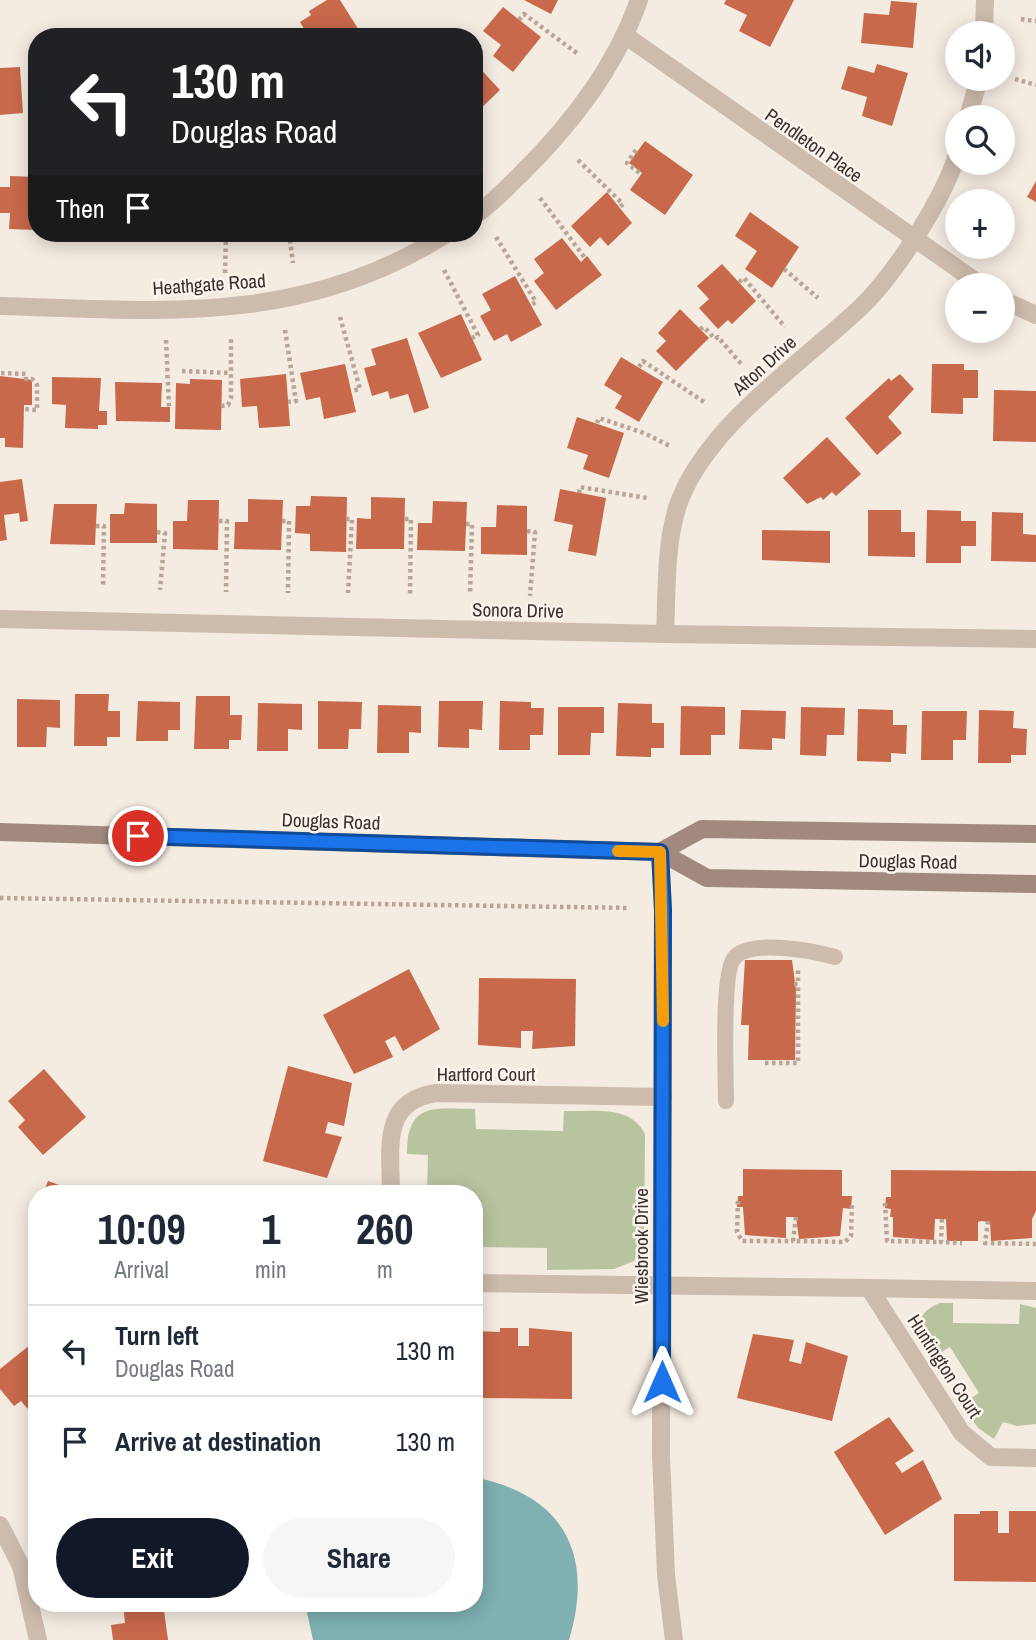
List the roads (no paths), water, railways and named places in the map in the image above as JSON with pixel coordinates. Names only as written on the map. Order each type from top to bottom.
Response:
[{"type":"street","points":[[483,208],[550,147],[590,94],[626,36],[639,0]]},
{"type":"street","points":[[984,21],[985,0]]},
{"type":"street","name":"Pendleton Place","points":[[626,36],[963,273]]},
{"type":"street","name":"Afton Drive","points":[[665,634],[677,509],[697,468],[737,418],[864,305],[914,240],[947,175]]},
{"type":"street","name":"Heathgate Road","points":[[0,306],[154,310],[232,308],[303,297],[368,276],[431,242]]},
{"type":"street","points":[[1015,305],[1036,315]]},
{"type":"street","name":"Sonora Drive","points":[[0,619],[665,634],[1036,639]]},
{"type":"street","name":"Douglas Road","points":[[660,852],[702,829],[1036,834]]},
{"type":"street","name":"Douglas Road","points":[[0,832],[660,852],[707,878],[1036,884]]},
{"type":"street","name":"Wiesbrook Drive","points":[[660,852],[663,1097],[661,1455],[666,1575],[674,1640]]},
{"type":"street","name":"Hartford Court","points":[[391,1185],[394,1121],[403,1106],[418,1096],[436,1093],[663,1097]]},
{"type":"street","points":[[483,1283],[662,1285]]},
{"type":"street","name":"Huntington Court","points":[[662,1285],[1036,1292]]},
{"type":"street","name":"Huntington Court","points":[[869,1288],[962,1433],[991,1457],[1036,1458]]},
{"type":"street","points":[[0,1525],[21,1566],[28,1596]]},
{"type":"street","points":[[32,1612],[38,1640]]},
{"type":"lane","points":[[726,1101],[727,979],[733,958],[740,952],[760,948],[808,950],[835,957]]},
{"type":"water","points":[[483,1480],[530,1498],[550,1514],[565,1533],[574,1555],[578,1580],[576,1609],[569,1640],[313,1640],[307,1612],[483,1612]]}]
